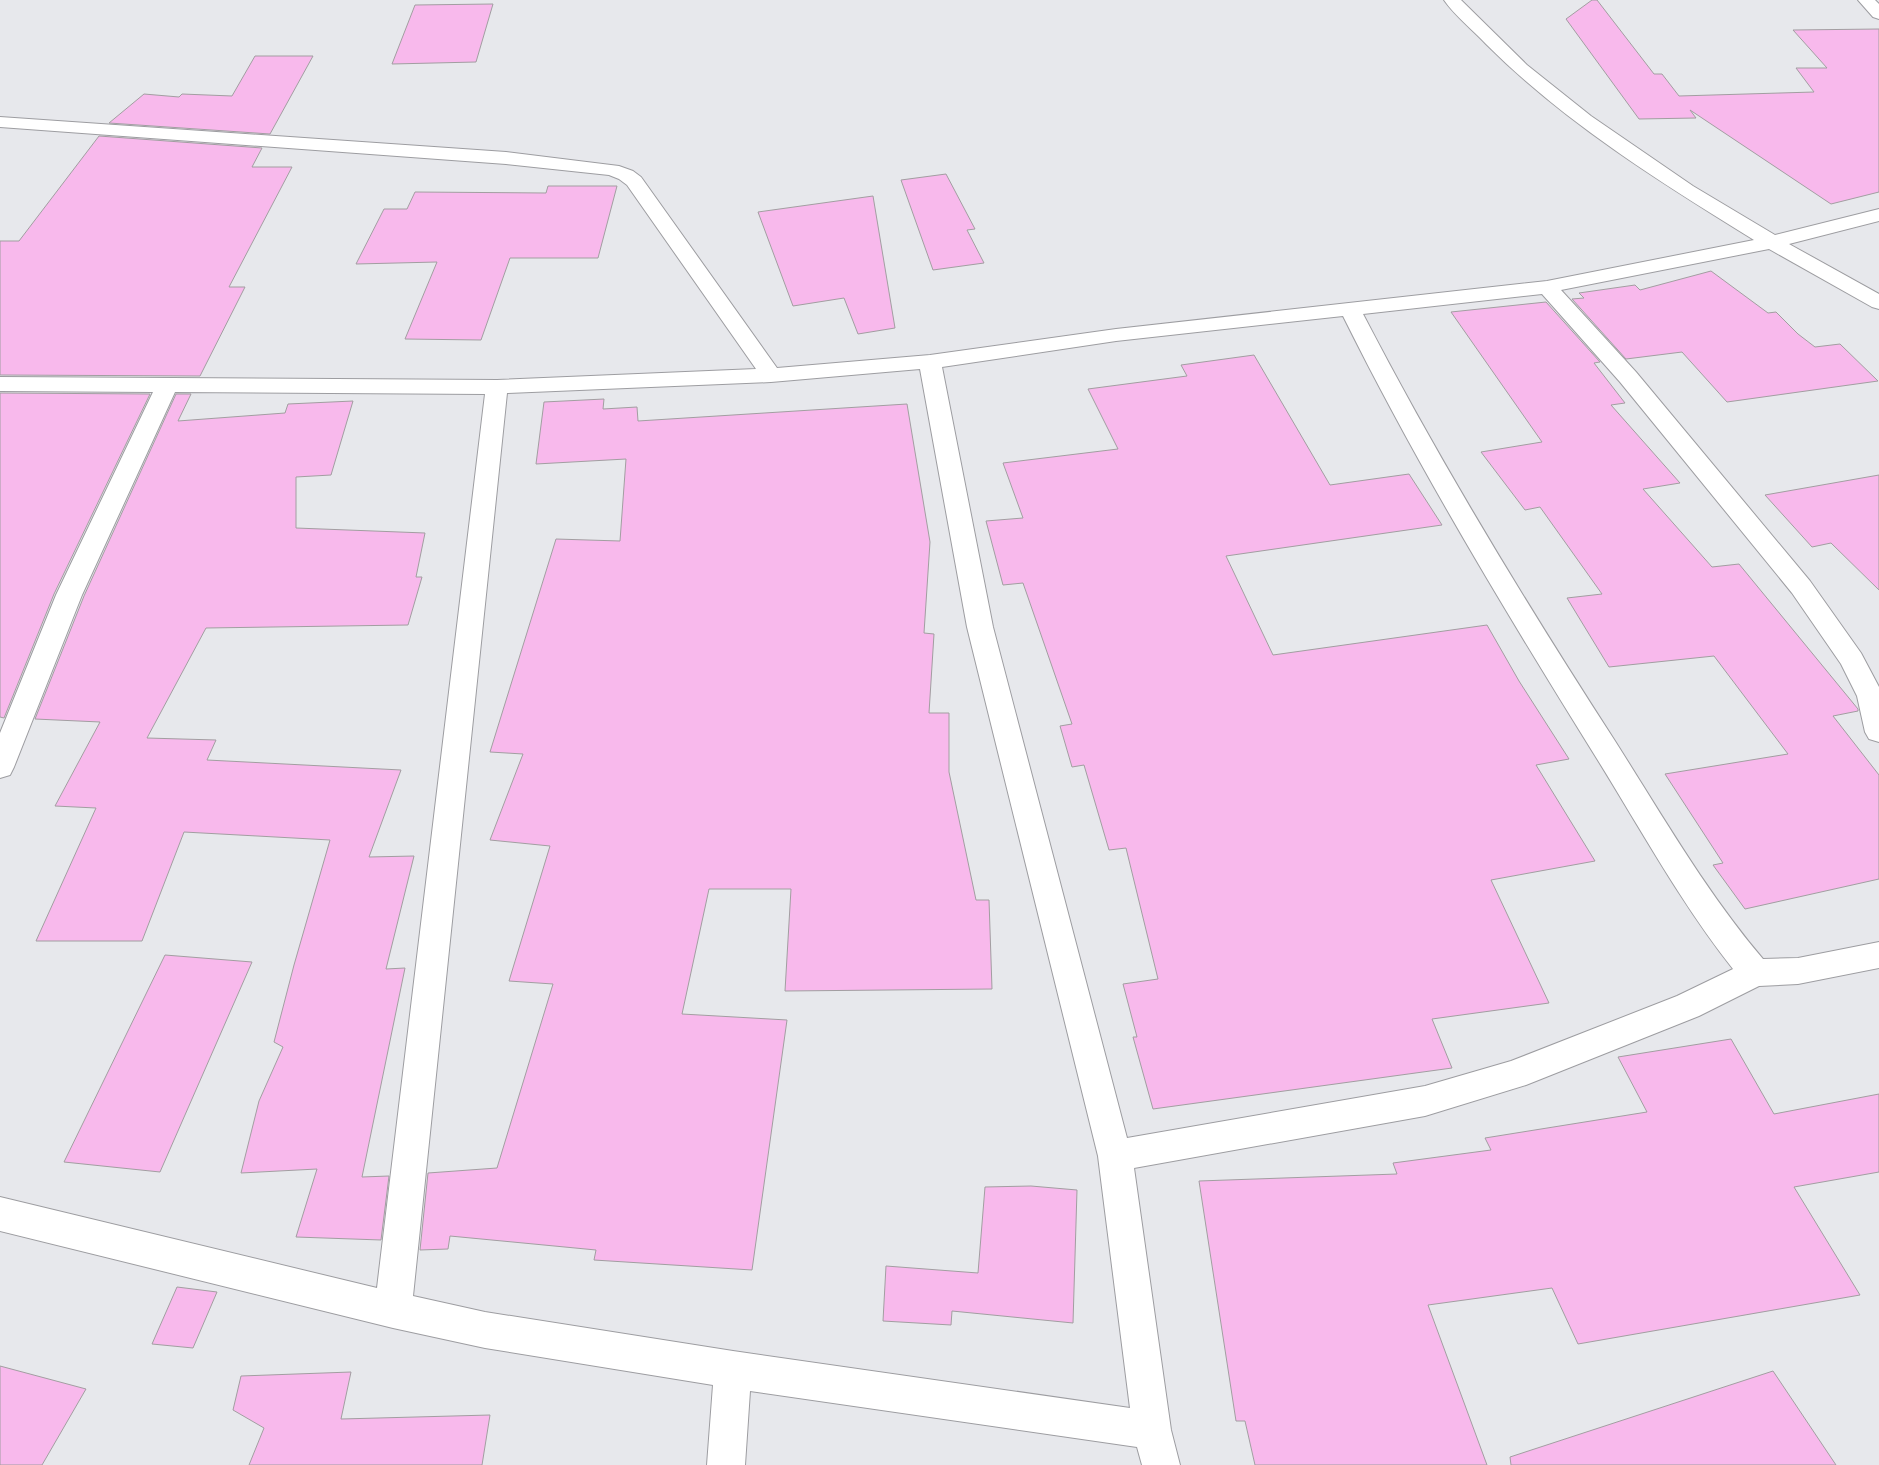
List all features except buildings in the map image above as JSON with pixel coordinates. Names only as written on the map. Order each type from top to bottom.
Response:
[{"type":"street","points":[[1452,0],[1521,69],[1585,120],[1686,190],[1879,303]]},
{"type":"street","points":[[1866,0],[1879,14]]},
{"type":"street","points":[[0,122],[506,158],[612,170],[626,175],[634,181],[771,375]]},
{"type":"street","points":[[0,384],[497,387],[771,375],[930,362],[1116,335],[1547,287],[1772,242],[1879,215]]},
{"type":"street","points":[[1547,287],[1628,377],[1801,587],[1852,660],[1870,696],[1879,732]]},
{"type":"street","points":[[1350,309],[1392,395],[1525,623],[1700,898],[1732,946],[1755,973]]},
{"type":"street","points":[[930,362],[980,627],[1115,1156],[1152,1430],[1161,1465]]},
{"type":"street","points":[[0,767],[69,595],[167,386]]},
{"type":"street","points":[[393,1310],[497,387]]},
{"type":"street","points":[[1115,1156],[1434,1098],[1514,1075],[1688,1006],[1755,973],[1798,971],[1879,955]]},
{"type":"street","points":[[0,1214],[393,1310],[485,1330],[733,1370],[1152,1430]]},
{"type":"street","points":[[726,1465],[733,1370]]}]
